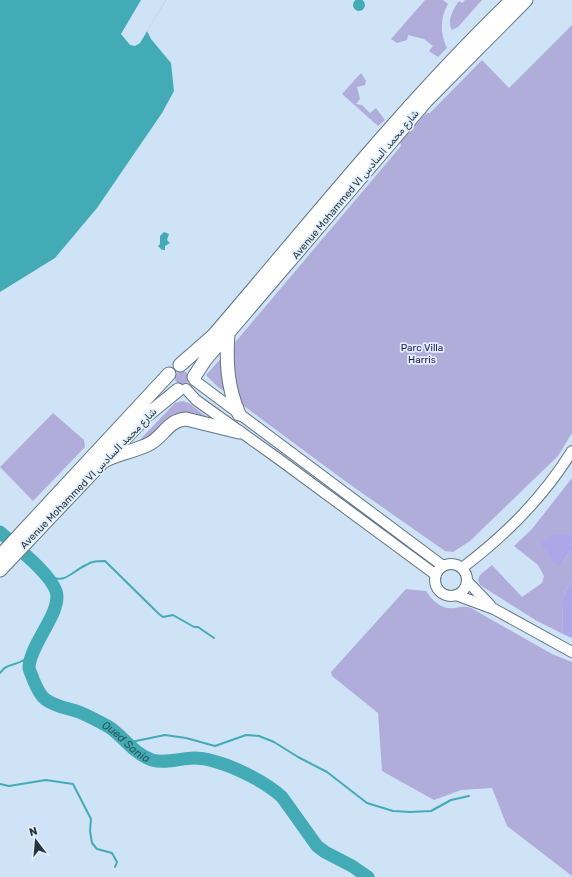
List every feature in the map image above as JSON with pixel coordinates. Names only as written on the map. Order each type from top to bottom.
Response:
[{"type":"main road","name":"Avenue Mohammed VI شارع محمد السادس","points":[[2,560],[173,368],[180,365],[213,336],[396,122],[445,67],[512,0]]},
{"type":"main road","name":"Avenue Mohammed VI شارع محمد السادس","points":[[26,534],[98,465],[146,416],[188,384],[205,360],[426,101],[526,0]]},
{"type":"main road","points":[[228,333],[226,358],[228,377],[239,414]]},
{"type":"main road","points":[[169,374],[171,386],[188,384],[188,367],[180,365]]},
{"type":"main road","points":[[98,465],[107,459],[151,443],[172,423],[178,420],[186,419],[239,432]]},
{"type":"street","points":[[188,384],[239,414],[443,566]]},
{"type":"street","points":[[188,384],[196,400],[436,575]]},
{"type":"street","points":[[462,568],[490,548],[515,524],[538,499],[572,450]]},
{"type":"street","points":[[467,581],[462,591],[456,595],[448,596],[441,592],[435,583],[436,575],[443,566],[453,564],[462,568],[467,581],[494,609]]},
{"type":"street","points":[[456,595],[494,609],[572,652]]},
{"type":"green space","points":[[425,0],[443,0],[448,4],[442,20],[442,32],[447,48],[438,57],[429,51],[433,46],[424,39],[408,35],[407,40],[397,43],[391,39]]},
{"type":"green space","points":[[465,0],[482,0],[458,27],[452,30],[450,26],[450,19],[453,11],[459,1],[462,3]]},
{"type":"green space","name":"Parc Villa Harris","points":[[572,25],[572,433],[558,456],[470,541],[453,552],[445,551],[345,481],[240,403],[234,388],[232,346],[401,146],[400,142],[426,113],[430,113],[482,60],[509,88]]},
{"type":"green space","points":[[361,73],[366,81],[365,85],[357,87],[360,99],[356,104],[362,105],[370,113],[376,108],[385,120],[378,126],[342,94]]},
{"type":"green space","points":[[224,355],[229,394],[218,387],[206,375]]},
{"type":"green space","points":[[182,371],[187,373],[189,378],[187,383],[182,385],[177,383],[175,378],[177,373]]},
{"type":"green space","points":[[182,401],[189,403],[212,421],[189,416],[133,447],[175,403]]},
{"type":"green space","points":[[53,413],[84,440],[85,447],[33,501],[0,467]]},
{"type":"green space","points":[[572,478],[572,533],[567,535],[551,535],[547,540],[551,561],[564,562],[567,555],[572,551],[572,577],[562,600],[563,634],[537,621],[480,585],[478,580],[480,575],[492,565],[522,597],[542,583],[544,576],[538,565],[514,546],[532,529]]},
{"type":"green space","points":[[406,589],[426,591],[438,604],[446,608],[471,608],[552,654],[572,662],[572,876],[507,826],[492,788],[461,790],[434,800],[382,771],[378,713],[332,676],[331,672]]},
{"type":"shaded area","points":[[572,533],[572,551],[567,555],[564,562],[558,565],[551,561],[548,551],[544,549],[541,543],[551,535],[567,535]]},
{"type":"shaded area","points":[[572,577],[572,638],[563,634],[562,600]]},
{"type":"water","points":[[357,-1],[361,-1],[365,5],[361,11],[357,11],[353,7],[353,3]]},
{"type":"water","points":[[0,0],[166,0],[147,31],[151,39],[171,63],[174,91],[162,113],[97,208],[55,258],[0,292]]},
{"type":"water","points":[[164,232],[169,234],[167,240],[170,243],[165,246],[165,250],[162,250],[158,246],[160,244],[160,236]]},
{"type":"pier","points":[[141,0],[166,0],[140,43],[135,46],[130,45],[121,34]]},
{"type":"pier","points":[[0,336],[23,361],[32,375],[22,387],[0,378]]},
{"type":"waterway","name":"Oued Sania","points":[[0,532],[40,568],[56,591],[57,599],[55,608],[35,648],[29,667],[37,687],[45,699],[57,706],[83,714],[109,727],[134,750],[152,760],[163,761],[189,758],[204,759],[228,766],[253,777],[274,790],[282,797],[317,846],[368,877]]},
{"type":"waterway","points":[[45,575],[52,578],[63,578],[91,563],[105,561],[163,617],[173,615],[194,627],[198,627],[214,638]]},
{"type":"waterway","points":[[0,673],[7,667],[26,659],[34,649]]},
{"type":"waterway","points":[[126,743],[165,735],[186,738],[215,746],[246,735],[259,736],[274,742],[298,757],[327,772],[367,803],[393,811],[431,811],[451,800],[469,796]]},
{"type":"waterway","points":[[0,784],[9,786],[46,780],[73,784],[91,819],[90,831],[92,843],[97,849],[112,853],[117,862],[115,867]]}]
